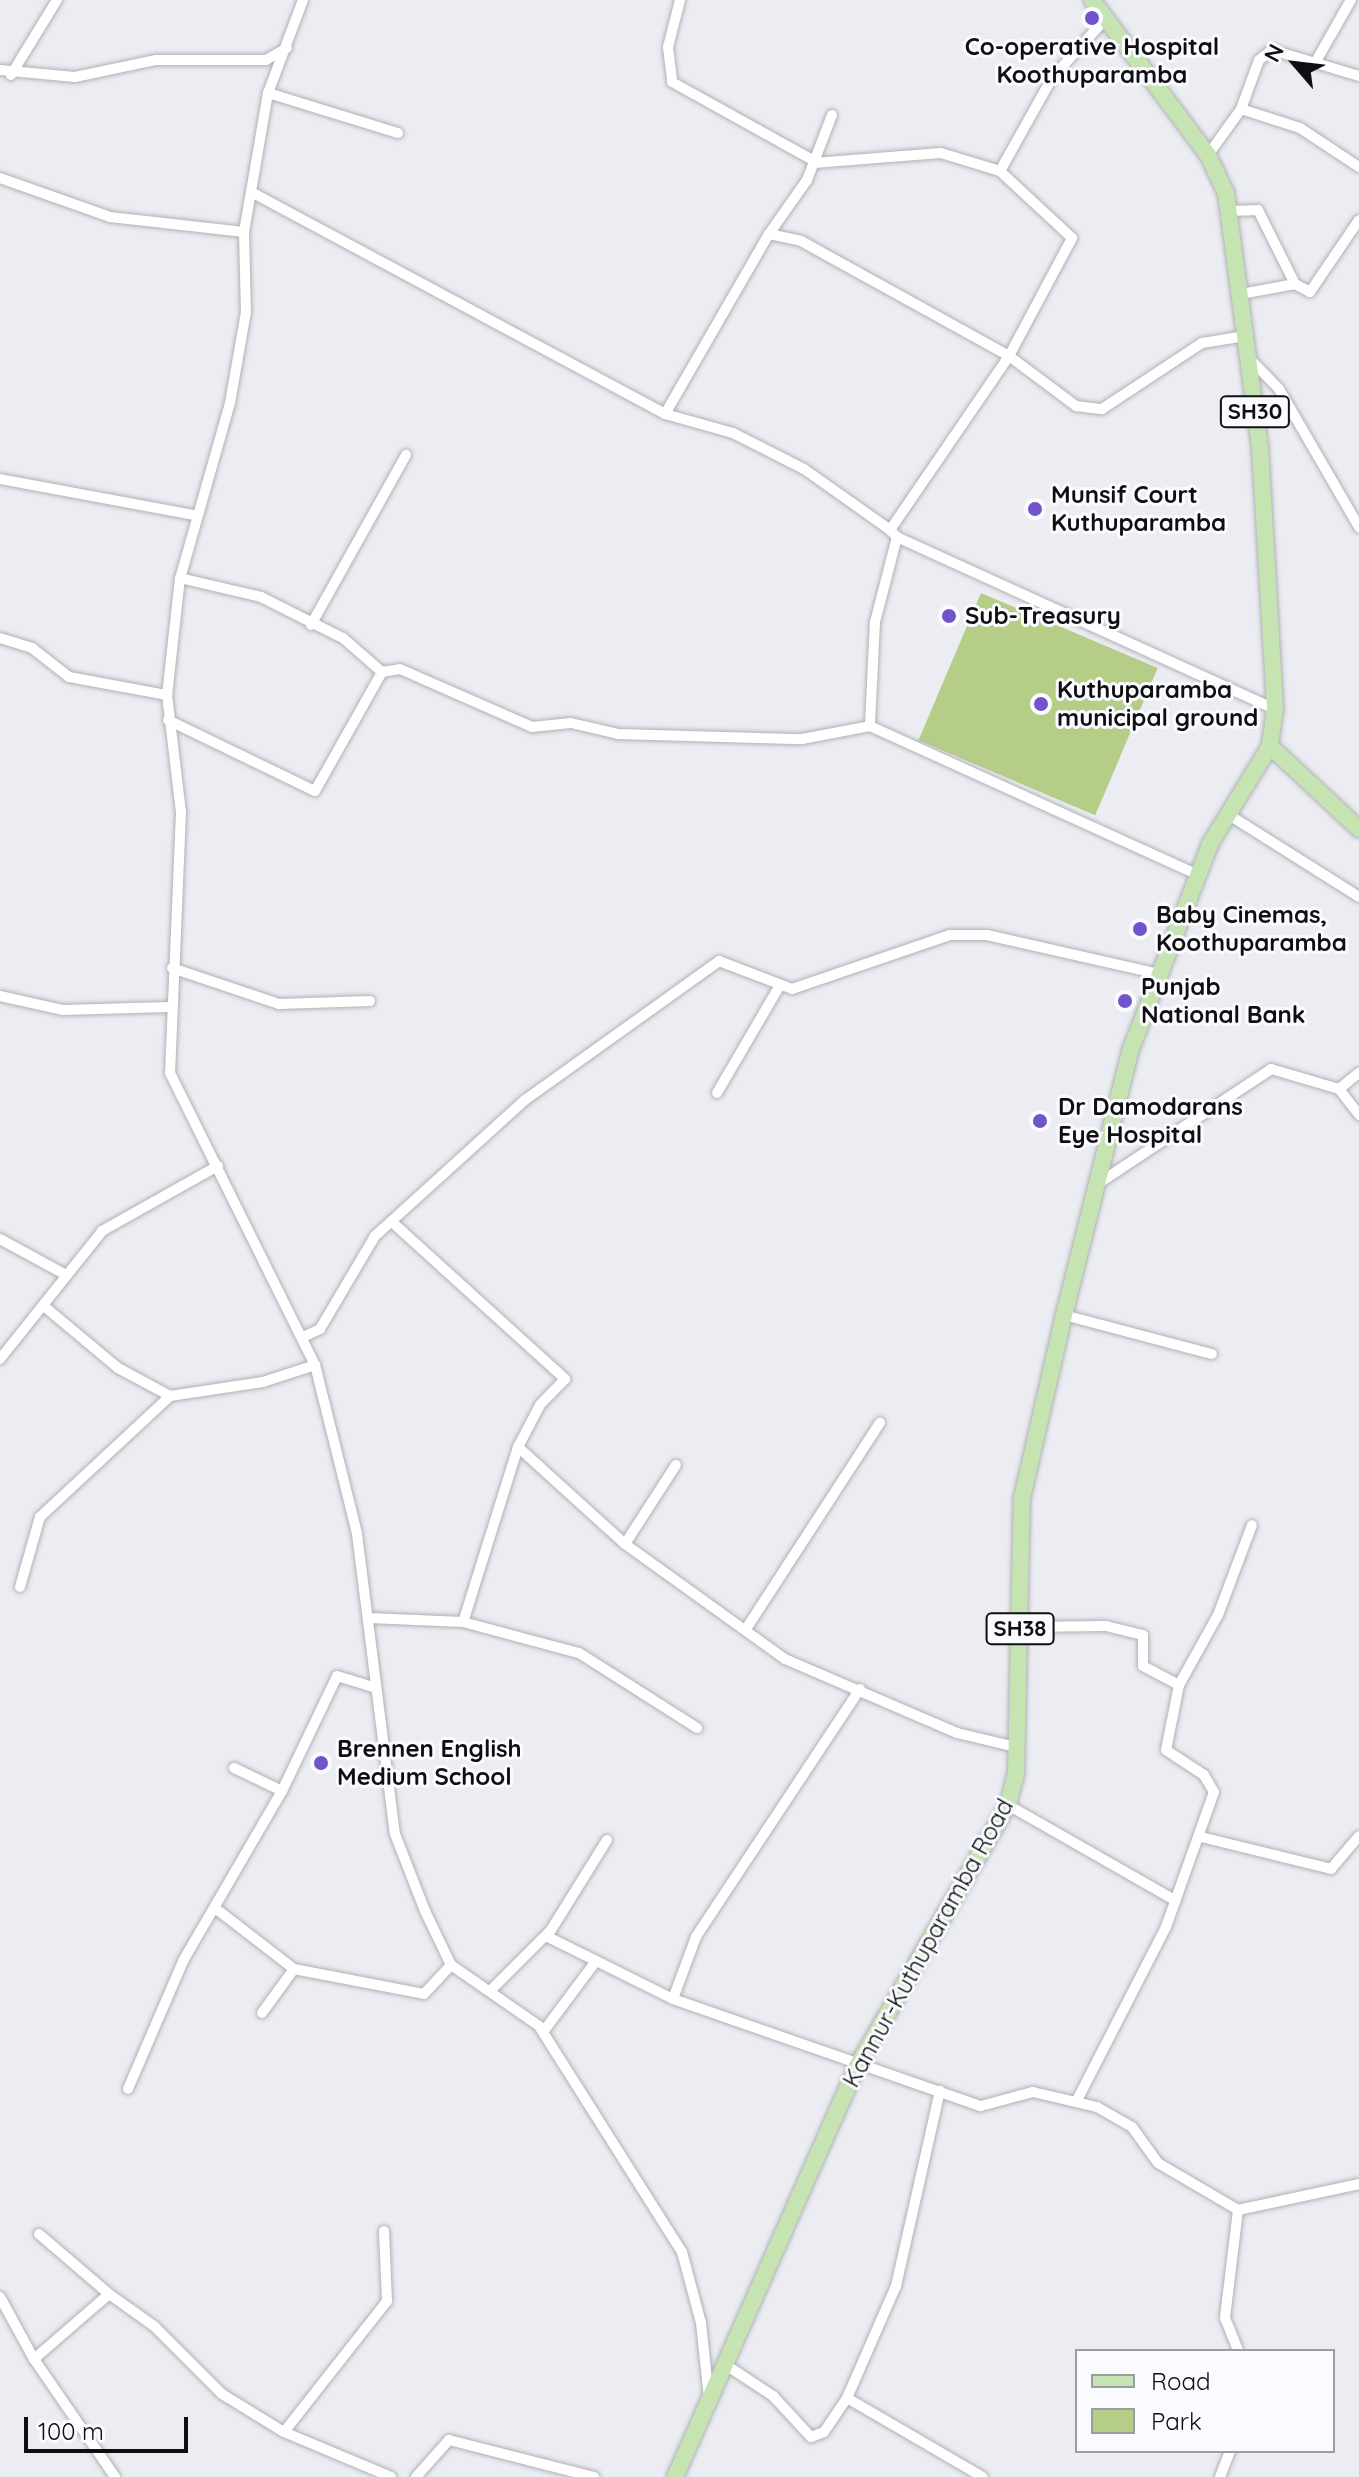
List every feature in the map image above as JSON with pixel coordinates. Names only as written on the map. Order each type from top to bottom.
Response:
[{"type":"main road","name":"SH30","points":[[1092,0],[1208,155],[1231,211],[1262,461],[1275,709],[1270,746]]},
{"type":"main road","name":"Kannur-Kuthuparamba Road","points":[[675,2477],[709,2402],[729,2367],[856,2068],[1008,1805],[1016,1747],[1022,1498],[1064,1315],[1102,1181],[1131,1049],[1196,874],[1270,746]]},
{"type":"main road","points":[[1270,746],[1359,829]]},
{"type":"street","points":[[11,75],[57,0]]},
{"type":"street","points":[[303,0],[268,93],[244,232],[244,327],[215,460],[194,515],[180,578],[167,695],[181,812],[169,1007],[170,1073],[315,1365],[357,1534],[395,1834],[451,1965],[493,1988],[543,2032],[682,2252],[701,2323],[709,2402]]},
{"type":"street","points":[[680,0],[668,47],[672,82],[814,162],[941,153],[1000,171],[1072,238],[1009,356],[894,534],[875,622],[870,726]]},
{"type":"street","points":[[1315,63],[1351,0]]},
{"type":"street","points":[[1000,171],[1052,78],[1106,18]]},
{"type":"street","points":[[0,70],[11,75],[75,77],[194,57],[266,60],[287,48]]},
{"type":"street","points":[[1208,155],[1241,109],[1263,53],[1359,76]]},
{"type":"street","points":[[268,93],[398,133]]},
{"type":"street","points":[[1241,109],[1300,128],[1359,167]]},
{"type":"street","points":[[665,414],[814,162],[832,115]]},
{"type":"street","points":[[0,178],[110,217],[244,232]]},
{"type":"street","points":[[253,193],[665,414],[733,433],[775,454],[894,534],[1275,709]]},
{"type":"street","points":[[1231,211],[1258,210],[1295,284],[1306,292],[1318,284],[1359,220]]},
{"type":"street","points":[[769,234],[801,241],[1009,356],[1076,406],[1102,409],[1202,343],[1245,336]]},
{"type":"street","points":[[1241,294],[1295,284]]},
{"type":"street","points":[[1248,357],[1279,389],[1355,505],[1359,527]]},
{"type":"street","points":[[311,625],[406,455]]},
{"type":"street","points":[[0,479],[194,515]]},
{"type":"street","points":[[180,578],[261,597],[311,625],[343,638],[382,672]]},
{"type":"street","points":[[0,638],[32,648],[69,677],[167,695]]},
{"type":"street","points":[[382,672],[400,669],[532,727],[571,723],[618,734],[802,739],[870,726],[1196,874]]},
{"type":"street","points":[[168,720],[315,791],[382,672]]},
{"type":"street","points":[[1229,815],[1359,897]]},
{"type":"street","points":[[303,1337],[320,1329],[375,1236],[525,1100],[657,1011],[705,968],[729,960],[780,985],[824,984],[950,935],[987,935],[1159,974]]},
{"type":"street","points":[[172,968],[279,1004],[370,1001]]},
{"type":"street","points":[[717,1093],[780,985]]},
{"type":"street","points":[[0,996],[63,1010],[169,1007]]},
{"type":"street","points":[[1102,1181],[1271,1069],[1339,1089],[1359,1115]]},
{"type":"street","points":[[1339,1089],[1359,1073]]},
{"type":"street","points":[[0,1359],[45,1307],[102,1231],[218,1166]]},
{"type":"street","points":[[392,1222],[565,1379],[540,1405],[518,1447],[463,1622]]},
{"type":"street","points":[[0,1239],[66,1275]]},
{"type":"street","points":[[45,1307],[118,1368],[170,1396]]},
{"type":"street","points":[[1064,1315],[1212,1354]]},
{"type":"street","points":[[20,1587],[40,1517],[170,1396],[263,1382],[315,1365]]},
{"type":"street","points":[[746,1629],[880,1423]]},
{"type":"street","points":[[518,1447],[625,1544],[785,1659],[957,1733],[1016,1747]]},
{"type":"street","points":[[625,1544],[676,1465]]},
{"type":"street","points":[[1077,2100],[1176,1901],[1201,1837],[1214,1792],[1163,1743],[1179,1685],[1218,1615],[1252,1525]]},
{"type":"street","points":[[369,1618],[463,1622],[579,1653],[697,1728]]},
{"type":"street","points":[[1020,1627],[1106,1626],[1143,1635],[1143,1666],[1179,1685]]},
{"type":"street","points":[[128,2089],[183,1961],[282,1791],[337,1676],[376,1688]]},
{"type":"street","points":[[673,1999],[672,1987],[696,1937],[860,1689]]},
{"type":"street","points":[[234,1768],[282,1791]]},
{"type":"street","points":[[1008,1805],[1176,1901]]},
{"type":"street","points":[[1201,1837],[1331,1869],[1359,1836]]},
{"type":"street","points":[[493,1988],[546,1936],[607,1840]]},
{"type":"street","points":[[215,1908],[294,1969],[424,1994],[451,1965]]},
{"type":"street","points":[[546,1936],[673,1999],[856,2068],[940,2091],[981,2106],[1033,2092],[1077,2100],[1119,2117],[1158,2163],[1238,2210],[1359,2184]]},
{"type":"street","points":[[543,2032],[596,1961]]},
{"type":"street","points":[[262,2013],[294,1969]]},
{"type":"street","points":[[729,2367],[773,2396],[811,2437],[824,2432],[847,2398],[896,2286],[940,2091]]},
{"type":"street","points":[[1237,2349],[1225,2318],[1238,2210]]},
{"type":"street","points":[[284,2432],[387,2301],[384,2231]]},
{"type":"street","points":[[39,2234],[109,2294],[154,2326],[222,2394],[284,2432],[391,2477]]},
{"type":"street","points":[[34,2359],[109,2294]]},
{"type":"street","points":[[0,2297],[34,2359],[115,2477]]},
{"type":"street","points":[[847,2398],[983,2477]]},
{"type":"street","points":[[416,2477],[449,2440],[594,2477]]},
{"type":"street","points":[[1220,2477],[1229,2453]]},
{"type":"green space","name":"Kuthuparamba municipal ground","points":[[981,593],[1158,668],[1095,815],[918,740]]},
{"type":"place","name":"Co-operative Hospital Koothuparamba","points":[[1092,18]]},
{"type":"place","name":"Munsif Court Kuthuparamba","points":[[1035,509]]},
{"type":"place","name":"Sub-Treasury","points":[[949,616]]},
{"type":"place","name":"Kuthuparamba municipal ground","points":[[1041,704]]},
{"type":"place","name":"Baby Cinemas, Koothuparamba","points":[[1140,929]]},
{"type":"place","name":"Punjab National Bank","points":[[1125,1001]]},
{"type":"place","name":"Dr Damodarans Eye Hospital","points":[[1040,1121]]},
{"type":"place","name":"Brennen English Medium School","points":[[321,1763]]}]
